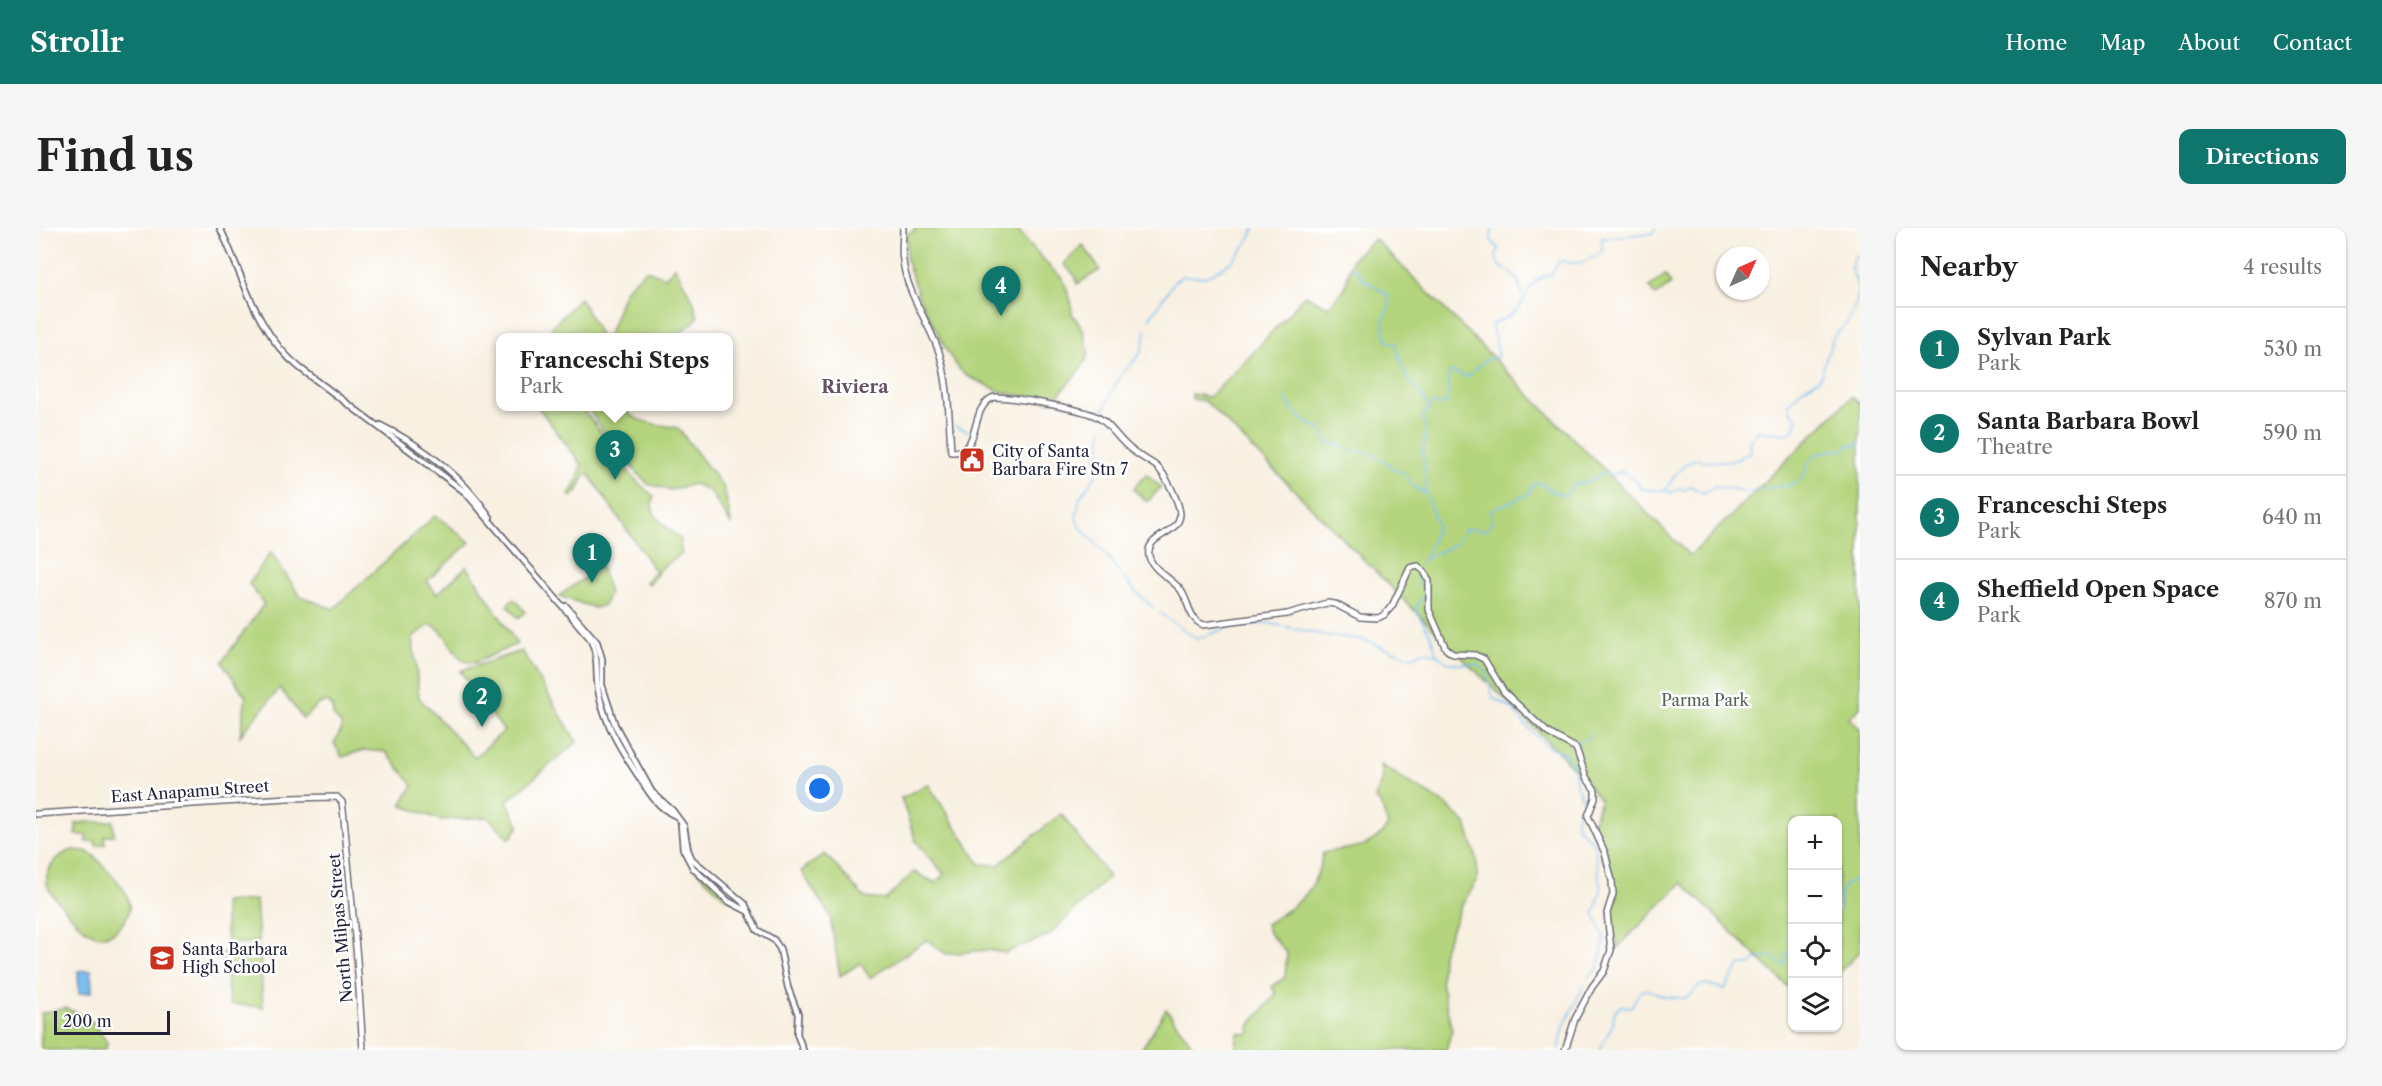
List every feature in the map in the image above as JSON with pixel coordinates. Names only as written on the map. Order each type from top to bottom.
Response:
[{"type":"main road","points":[[903,228],[904,269],[916,305],[938,349],[944,370],[951,452],[960,452],[968,447],[981,408],[985,402],[994,398],[1080,411],[1099,418],[1130,449],[1156,466],[1168,484],[1178,505],[1179,517],[1173,527],[1152,542],[1149,557],[1155,566],[1179,588],[1193,617],[1198,623],[1204,625],[1287,614],[1326,603],[1335,604],[1360,617],[1378,618],[1392,606],[1412,567],[1420,567],[1430,586],[1430,612],[1446,649],[1453,654],[1478,656],[1486,661],[1504,692],[1548,733],[1576,748],[1586,777],[1595,790],[1595,798],[1588,816],[1605,855],[1612,881],[1612,896],[1607,912],[1611,950],[1605,971],[1592,987],[1575,1019],[1565,1050]]},
{"type":"main road","name":"East Anapamu Street","points":[[36,814],[332,795],[339,798],[342,804]]},
{"type":"main road","name":"North Milpas Street","points":[[342,804],[363,1050]]},
{"type":"street","points":[[219,228],[257,315],[273,341],[296,365],[458,486],[558,600],[595,648],[598,660],[599,696],[608,726],[624,756],[651,798],[676,816]]},
{"type":"street","points":[[558,600],[597,642],[602,662],[602,685],[615,725],[652,792],[680,821],[683,849],[693,868],[728,901],[749,912],[758,930],[774,940],[782,952],[788,988],[798,1014],[797,1034],[803,1050]]},
{"type":"green space","points":[[914,228],[1016,228],[1050,267],[1062,277],[1071,301],[1072,314],[1083,329],[1089,354],[1081,369],[1052,402],[1002,392],[967,376],[959,369],[948,353],[919,297],[906,259],[907,234],[914,231]]},
{"type":"green space","name":"Parma Park","points":[[1375,239],[1690,556],[1852,396],[1860,404],[1860,708],[1849,718],[1860,729],[1860,951],[1842,970],[1842,816],[1788,816],[1788,987],[1682,883],[1617,948],[1610,911],[1617,897],[1609,864],[1593,824],[1600,800],[1549,742],[1457,653],[1450,653],[1445,641],[1205,401],[1192,399],[1192,394],[1209,397],[1242,365],[1305,295],[1328,307],[1345,288],[1352,259]]},
{"type":"green space","points":[[1083,245],[1100,270],[1077,284],[1075,276],[1064,264]]},
{"type":"green space","points":[[675,267],[695,304],[698,316],[694,322],[679,333],[609,333],[625,290],[646,270],[665,277]]},
{"type":"green space","points":[[1665,275],[1671,284],[1655,296],[1649,287]]},
{"type":"green space","points":[[580,298],[599,333],[554,333],[552,327]]},
{"type":"green space","points":[[541,411],[584,411],[624,466],[654,496],[652,503],[655,516],[681,540],[682,554],[659,570],[649,584],[646,582],[656,572],[589,475],[585,475],[577,492],[571,497],[569,494],[574,489],[582,465]]},
{"type":"green space","points":[[590,411],[625,411],[640,420],[678,428],[724,488],[732,526],[710,491],[694,484],[670,490],[648,484],[617,451]]},
{"type":"green space","points":[[402,437],[444,468],[473,496],[401,441]]},
{"type":"green space","points":[[1146,474],[1161,487],[1148,501],[1133,489]]},
{"type":"green space","points":[[436,515],[470,542],[427,581],[437,594],[467,566],[517,644],[474,663],[467,662],[457,654],[444,634],[431,624],[413,637],[419,698],[475,757],[504,731],[460,671],[522,651],[577,742],[507,801],[519,826],[510,839],[488,817],[440,820],[401,805],[413,785],[386,752],[364,750],[342,757],[334,743],[342,728],[341,724],[333,716],[332,706],[327,702],[319,704],[303,719],[280,688],[240,736],[246,697],[222,662],[264,604],[249,584],[271,552],[300,596],[333,609]]},
{"type":"green space","points":[[601,566],[609,593],[604,605],[595,608],[559,596]]},
{"type":"green space","points":[[514,599],[525,612],[518,618],[507,605]]},
{"type":"green space","points":[[1381,765],[1448,806],[1466,824],[1477,859],[1477,881],[1461,906],[1442,954],[1441,982],[1452,1030],[1446,1050],[1235,1050],[1238,1033],[1251,1032],[1249,1028],[1252,1023],[1276,994],[1272,987],[1285,977],[1287,953],[1269,933],[1266,924],[1304,896],[1316,879],[1323,853],[1359,847],[1380,835],[1388,826],[1381,804],[1375,798],[1383,779]]},
{"type":"green space","points":[[928,784],[980,864],[998,865],[1061,814],[1109,877],[1049,935],[1005,953],[987,950],[946,954],[927,940],[870,978],[860,963],[840,976],[830,916],[801,871],[825,854],[865,898],[885,900],[914,872],[936,883],[944,874],[916,841],[901,798]]},
{"type":"green space","points":[[113,821],[114,835],[104,836],[105,844],[96,845],[95,841],[86,842],[86,835],[76,835],[76,823]]},
{"type":"green space","points":[[684,830],[692,861],[743,906],[718,891],[693,866],[684,848]]},
{"type":"green space","points":[[73,850],[86,851],[93,855],[126,893],[129,911],[125,920],[108,935],[100,936],[84,928],[56,899],[48,887],[47,878],[50,867],[58,858]]},
{"type":"green space","points":[[256,900],[259,942],[227,944],[224,902]]},
{"type":"green space","points":[[260,948],[263,1007],[230,1004],[222,952]]},
{"type":"green space","points":[[66,1008],[90,1019],[107,1041],[106,1050],[41,1050],[41,1013]]},
{"type":"green space","points":[[1166,1009],[1196,1050],[1141,1050]]},
{"type":"water","points":[[91,970],[92,992],[79,993],[78,971]]},
{"type":"waterway","points":[[1149,319],[1175,281],[1183,276],[1206,277],[1230,263],[1246,245],[1255,228]]},
{"type":"waterway","points":[[1492,228],[1491,240],[1499,250],[1496,253],[1497,261],[1518,281],[1522,295]]},
{"type":"waterway","points":[[1421,563],[1426,558],[1437,525],[1425,492],[1426,477],[1422,455],[1426,429],[1422,419],[1431,405],[1447,403],[1449,374],[1452,371],[1467,377],[1485,360],[1497,357],[1492,324],[1515,312],[1535,282],[1539,278],[1550,275],[1559,262],[1577,263],[1596,256],[1602,252],[1602,238],[1653,233],[1656,228]]},
{"type":"waterway","points":[[1426,558],[1454,545],[1466,529],[1487,530],[1492,521],[1491,510],[1527,495],[1535,483],[1543,484],[1548,489],[1565,496],[1573,485],[1587,482],[1601,474],[1611,475],[1622,471],[1636,481],[1641,489],[1665,491],[1678,471],[1692,460],[1698,458],[1704,462],[1736,460],[1750,452],[1749,442],[1758,431],[1786,434],[1793,431],[1798,420],[1790,410],[1789,404],[1801,390],[1820,378],[1833,337],[1847,323],[1857,302],[1859,290],[1851,268],[1854,257],[1860,255]]},
{"type":"waterway","points":[[1351,268],[1359,272],[1361,278],[1388,295],[1389,307],[1383,325],[1385,334],[1389,343],[1396,344],[1407,376],[1427,406]]},
{"type":"waterway","points":[[1102,414],[1117,382],[1140,353],[1146,328]]},
{"type":"waterway","points":[[1286,399],[1293,410],[1306,422],[1319,428],[1329,443],[1358,452],[1366,452],[1384,460],[1393,469],[1405,473],[1413,486],[1426,493]]},
{"type":"waterway","points":[[955,426],[971,432]]},
{"type":"waterway","points":[[1102,428],[1099,465],[1095,476],[1080,497],[1076,518],[1081,528],[1132,588],[1153,608]]},
{"type":"waterway","points":[[1666,491],[1671,493],[1679,488],[1685,490],[1690,486],[1704,493],[1714,486],[1749,492],[1787,486],[1801,479],[1810,461],[1816,455],[1844,450],[1849,444],[1854,446],[1860,443]]},
{"type":"waterway","points":[[1417,570],[1417,576],[1425,594],[1417,605],[1416,611],[1430,634],[1437,655],[1448,663],[1479,665],[1486,672],[1493,698],[1511,708],[1534,734],[1547,745],[1566,755],[1575,768],[1576,784],[1584,804],[1576,820],[1579,829],[1595,847],[1601,891],[1594,913],[1604,937],[1598,969],[1588,978]]},
{"type":"waterway","points":[[1160,613],[1197,639],[1229,627],[1268,623],[1323,635],[1360,639],[1412,657],[1423,652],[1436,654]]},
{"type":"waterway","points":[[1576,743],[1586,740],[1591,735]]},
{"type":"waterway","points":[[1842,890],[1846,885],[1860,879]]},
{"type":"waterway","points":[[1599,1050],[1613,1024],[1614,1013],[1620,1006],[1631,1007],[1643,990],[1650,990],[1664,997],[1684,998],[1689,997],[1699,986],[1705,984],[1725,989],[1739,966],[1752,964],[1757,959],[1770,956],[1782,965],[1785,963],[1788,952]]},
{"type":"waterway","points":[[1559,1050],[1564,1026],[1584,985]]},
{"type":"place","name":"Sheffield Open Space","points":[[1001,316]]},
{"type":"place","name":"City of Santa Barbara Fire Stn 7","points":[[972,460]]},
{"type":"place","name":"Franceschi Steps","points":[[615,480]]},
{"type":"place","name":"Sylvan Park","points":[[592,583]]},
{"type":"place","name":"Santa Barbara Bowl","points":[[482,727]]},
{"type":"place","name":"Santa Barbara High School","points":[[162,958]]},
{"type":"district","name":"Riviera","points":[[855,387]]}]
